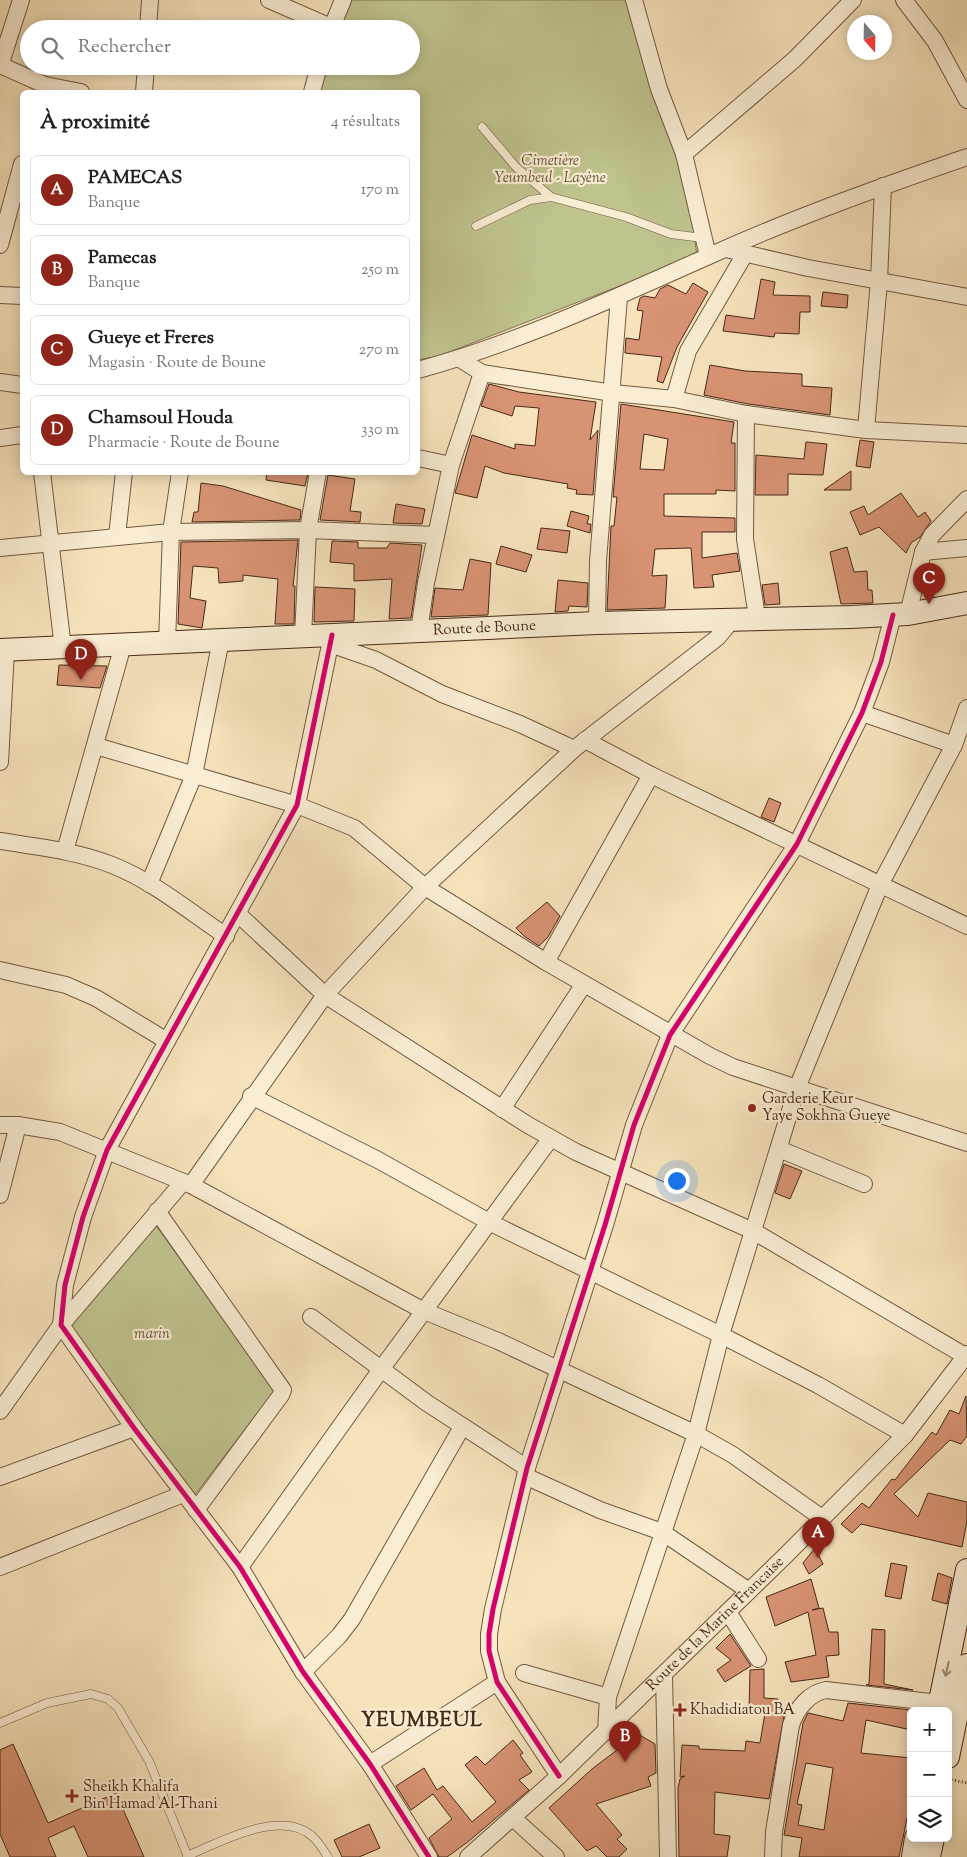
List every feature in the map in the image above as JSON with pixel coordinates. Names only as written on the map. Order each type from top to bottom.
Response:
[{"type":"street","points":[[21,0],[0,66],[44,89]]},
{"type":"street","points":[[149,20],[150,0]]},
{"type":"street","points":[[269,0],[313,20]]},
{"type":"street","points":[[334,20],[343,0]]},
{"type":"street","points":[[684,154],[802,53],[853,0]]},
{"type":"street","points":[[904,0],[935,41],[967,100]]},
{"type":"street","points":[[635,1],[651,65],[684,154],[708,256]]},
{"type":"street","points":[[144,90],[145,75]]},
{"type":"street","points":[[313,90],[317,75]]},
{"type":"street","points":[[420,369],[460,359],[619,297],[708,256],[882,186],[967,157]]},
{"type":"street","points":[[0,245],[20,171]]},
{"type":"street","points":[[866,430],[879,281],[882,186]]},
{"type":"street","points":[[726,249],[967,297]]},
{"type":"street","points":[[674,399],[688,351],[745,254]]},
{"type":"street","points":[[0,295],[20,296]]},
{"type":"street","points":[[597,622],[599,552],[613,393],[619,297]]},
{"type":"street","points":[[460,359],[482,373],[613,393],[674,399],[746,414],[866,430],[967,435]]},
{"type":"street","points":[[419,631],[451,465],[482,373]]},
{"type":"street","points":[[0,382],[20,385]]},
{"type":"street","points":[[746,414],[745,539],[757,618]]},
{"type":"street","points":[[0,438],[20,435]]},
{"type":"street","points":[[420,458],[451,465]]},
{"type":"street","points":[[42,475],[63,648]]},
{"type":"street","points":[[117,536],[124,475]]},
{"type":"street","points":[[167,643],[171,532],[180,475]]},
{"type":"street","points":[[303,636],[308,530],[317,475]]},
{"type":"street","points":[[559,1776],[497,1682],[489,1651],[489,1634],[526,1472],[621,1173],[634,1125],[670,1035],[797,844],[862,714],[923,552],[932,535],[967,499]]},
{"type":"street","points":[[0,548],[171,532],[308,530],[436,535]]},
{"type":"street","points":[[923,552],[967,548]]},
{"type":"street","name":"Route de Boune","points":[[3,654],[63,648],[303,636],[331,640],[419,631],[597,622],[901,614],[967,603]]},
{"type":"street","points":[[0,1411],[61,1325],[157,1211],[187,1183],[325,995],[425,887],[579,744],[717,638],[733,619]]},
{"type":"street","points":[[149,884],[194,775],[221,640]]},
{"type":"street","points":[[429,1857],[370,1764],[303,1672],[240,1567],[134,1428],[61,1325],[62,1294],[83,1217],[107,1150],[298,805],[331,640],[376,660],[442,694],[579,744],[652,774],[967,926]]},
{"type":"street","points":[[65,851],[123,645]]},
{"type":"street","points":[[0,762],[3,654]]},
{"type":"street","points":[[606,1731],[608,1698],[696,1434],[721,1335],[797,1088],[880,885],[954,745],[967,708]]},
{"type":"street","points":[[862,714],[954,745]]},
{"type":"street","points":[[96,746],[298,805],[354,828],[425,887],[546,962],[670,1035],[733,1066],[967,1142]]},
{"type":"street","points":[[546,962],[652,774]]},
{"type":"street","points":[[0,841],[65,851],[114,866],[149,884],[226,936]]},
{"type":"street","points":[[238,914],[325,995],[502,1109],[551,1138],[621,1173],[753,1231],[967,1356]]},
{"type":"street","points":[[0,970],[66,985],[96,998],[167,1041]]},
{"type":"street","points":[[502,1109],[584,984]]},
{"type":"street","points":[[251,1096],[378,1160],[491,1223],[721,1335],[818,1385],[905,1435]]},
{"type":"street","points":[[0,1125],[46,1128],[107,1150],[187,1183],[424,1311],[498,1341],[696,1434],[732,1455],[822,1518]]},
{"type":"street","points":[[0,1196],[18,1125]]},
{"type":"street","points":[[240,1567],[382,1368],[491,1223],[551,1138]]},
{"type":"street","points":[[779,1148],[864,1184]]},
{"type":"street","points":[[157,1211],[283,1390],[196,1510]]},
{"type":"street","points":[[311,1317],[526,1472],[600,1510],[662,1532],[749,1591]]},
{"type":"street","name":"Route de la Marine Francaise","points":[[468,1857],[559,1776],[664,1676],[905,1435],[967,1356]]},
{"type":"street","points":[[303,1672],[339,1636],[352,1619],[462,1427]]},
{"type":"street","points":[[0,1477],[134,1428]]},
{"type":"street","points":[[0,1567],[183,1494]]},
{"type":"street","points":[[773,1857],[774,1832],[791,1724],[794,1718],[810,1696],[826,1690],[938,1707],[967,1570]]},
{"type":"street","points":[[728,1612],[758,1659]]},
{"type":"street","points":[[949,1752],[967,1665]]},
{"type":"street","points":[[524,1673],[608,1698]]},
{"type":"street","points":[[664,1676],[668,1857]]},
{"type":"street","points":[[370,1764],[497,1682]]},
{"type":"street","points":[[513,1818],[556,1857]]},
{"type":"street","points":[[913,1857],[915,1842]]},
{"type":"street","points":[[929,1857],[932,1842]]},
{"type":"lane","points":[[482,127],[516,167],[551,197]]},
{"type":"lane","points":[[476,226],[530,200],[551,197],[626,216],[671,234],[703,238]]},
{"type":"lane","points":[[0,1723],[47,1703],[91,1694],[108,1699],[118,1708],[149,1761],[187,1856],[250,1830],[268,1826],[286,1826],[299,1829],[314,1838],[328,1857]]},
{"type":"path","points":[[952,1780],[967,1783]]},
{"type":"green space","name":"Cimetière Yeumbeul - Layène","points":[[349,0],[632,0],[683,154],[697,256],[439,356],[420,360],[420,90],[317,90],[321,75],[420,75],[420,20],[341,20]]},
{"type":"green space","name":"marin","points":[[150,1217],[274,1391],[190,1501],[66,1329]]},
{"type":"building","points":[[761,279],[775,282],[773,295],[810,296],[810,312],[800,312],[799,334],[775,333],[774,337],[723,331],[726,315],[754,319]]},
{"type":"building","points":[[693,283],[708,292],[677,347],[663,383],[657,381],[662,357],[625,353],[626,338],[639,340],[643,311],[637,310],[640,298],[644,296],[655,298],[660,289],[668,285],[686,294]]},
{"type":"building","points":[[823,292],[848,295],[847,308],[821,306]]},
{"type":"building","points":[[710,365],[745,371],[802,374],[802,386],[832,388],[830,415],[748,404],[704,395]]},
{"type":"building","points":[[489,384],[519,392],[596,402],[590,440],[598,430],[593,495],[576,494],[577,490],[567,488],[568,484],[504,473],[485,466],[477,498],[455,493],[472,435],[515,449],[515,444],[535,446],[539,408],[515,406],[512,416],[481,406]]},
{"type":"building","points":[[621,404],[734,422],[731,443],[735,443],[735,491],[716,490],[716,494],[664,494],[664,516],[735,518],[735,532],[702,532],[702,558],[737,553],[740,571],[712,575],[714,587],[694,588],[691,548],[655,549],[652,576],[667,575],[665,608],[607,610],[611,526],[614,526],[617,497],[613,497]],"holes":[[[644,434],[668,439],[664,470],[640,469]]]},
{"type":"building","points":[[860,440],[874,442],[870,468],[856,466]]},
{"type":"building","points":[[806,442],[827,444],[823,475],[788,474],[788,495],[755,495],[756,455],[804,459]]},
{"type":"building","points":[[851,471],[851,490],[824,490]]},
{"type":"building","points":[[267,475],[308,475],[305,486],[266,480]]},
{"type":"building","points":[[328,475],[355,479],[350,511],[361,512],[360,522],[320,520]]},
{"type":"building","points":[[201,483],[223,486],[301,510],[300,520],[192,522],[194,512],[198,512]]},
{"type":"building","points":[[901,493],[918,517],[925,512],[931,521],[920,537],[911,543],[906,553],[879,527],[860,535],[850,512],[864,506],[868,515]]},
{"type":"building","points":[[396,504],[425,509],[422,524],[393,523]]},
{"type":"building","points":[[571,511],[589,516],[587,524],[591,524],[590,533],[567,526]]},
{"type":"building","points":[[541,528],[570,531],[567,553],[537,549]]},
{"type":"building","points":[[298,540],[293,586],[295,586],[294,624],[275,624],[278,579],[243,575],[243,581],[219,583],[218,568],[193,566],[190,598],[206,601],[202,628],[178,624],[181,542]]},
{"type":"building","points":[[332,541],[358,542],[358,548],[387,548],[390,543],[422,545],[411,618],[389,619],[392,579],[354,581],[354,564],[330,562]]},
{"type":"building","points":[[501,546],[532,555],[526,572],[496,564]]},
{"type":"building","points":[[847,547],[854,572],[867,571],[868,590],[872,590],[873,603],[841,604],[830,552]]},
{"type":"building","points":[[470,559],[491,563],[488,615],[431,617],[435,588],[463,590]]},
{"type":"building","points":[[558,580],[588,583],[587,607],[569,606],[568,611],[555,612]]},
{"type":"building","points":[[778,583],[780,604],[765,605],[762,585]]},
{"type":"building","points":[[315,587],[355,589],[354,621],[314,622]]},
{"type":"building","points":[[59,665],[107,666],[100,688],[57,685]]},
{"type":"building","points":[[769,798],[781,803],[774,822],[761,817]]},
{"type":"building","points":[[547,902],[560,916],[548,937],[539,946],[516,928]]},
{"type":"building","points":[[784,1164],[802,1171],[790,1199],[775,1193]]},
{"type":"building","points":[[966,1396],[967,1436],[961,1444],[950,1440],[894,1494],[918,1517],[928,1493],[967,1502],[967,1521],[962,1547],[861,1524],[852,1533],[841,1524],[862,1503],[869,1508],[892,1479],[895,1480],[932,1432],[936,1435],[950,1410],[959,1414]]},
{"type":"building","points":[[815,1548],[823,1564],[809,1574],[803,1563]]},
{"type":"building","points":[[891,1563],[907,1566],[901,1599],[885,1596]]},
{"type":"building","points":[[938,1573],[952,1578],[947,1604],[932,1600]]},
{"type":"building","points":[[811,1579],[819,1608],[812,1610],[823,1608],[829,1632],[838,1632],[839,1655],[826,1656],[829,1677],[791,1682],[785,1662],[816,1655],[808,1612],[775,1626],[766,1597]]},
{"type":"building","points":[[872,1629],[885,1630],[884,1684],[913,1690],[866,1685],[869,1684]]},
{"type":"building","points":[[730,1634],[751,1666],[725,1682],[717,1670],[731,1660],[716,1648]]},
{"type":"building","points":[[764,1669],[764,1698],[778,1699],[776,1715],[749,1712],[750,1670]]},
{"type":"building","points":[[848,1703],[907,1710],[907,1729],[866,1720],[861,1753],[907,1758],[907,1818],[899,1857],[799,1857],[802,1838],[784,1835],[803,1723],[808,1713],[843,1721]],"holes":[[[806,1763],[833,1768],[824,1830],[798,1825],[802,1805],[797,1804]]]},
{"type":"building","points":[[765,1713],[784,1716],[769,1799],[715,1792],[714,1834],[730,1836],[727,1857],[679,1857],[678,1788],[680,1779],[685,1776],[680,1777],[682,1745],[699,1746],[699,1749],[745,1751],[746,1741],[760,1743]]},
{"type":"building","points":[[638,1734],[655,1744],[656,1773],[648,1777],[651,1786],[596,1804],[622,1835],[617,1839],[627,1849],[619,1857],[607,1857],[596,1846],[587,1851],[549,1808],[592,1769]]},
{"type":"building","points":[[513,1740],[523,1753],[520,1755],[532,1772],[519,1780],[529,1790],[469,1841],[447,1857],[439,1857],[429,1838],[452,1819],[433,1794],[411,1810],[396,1786],[424,1768],[437,1790],[443,1786],[472,1822],[496,1802],[465,1765],[476,1756],[485,1765]]},
{"type":"building","points":[[13,1744],[48,1823],[116,1793],[144,1857],[88,1857],[74,1826],[48,1838],[56,1857],[10,1857],[0,1834],[0,1750]]},
{"type":"building","points":[[369,1824],[380,1848],[359,1857],[342,1857],[334,1840]]},
{"type":"cycle path","points":[[559,1776],[497,1682],[489,1651],[489,1634],[493,1609],[527,1468],[605,1225],[634,1125],[670,1035],[797,844],[862,713],[881,662],[893,615]]},
{"type":"cycle path","points":[[332,635],[297,805],[107,1150],[83,1217],[65,1285],[61,1325],[134,1428],[240,1567],[303,1672],[370,1764],[429,1857]]},
{"type":"place","name":"Gueye et Freres","points":[[929,604]]},
{"type":"place","name":"Chamsoul Houda","points":[[81,680]]},
{"type":"place","name":"Garderie Keur Yaye Sokhna Gueye","points":[[752,1108]]},
{"type":"place","name":"PAMECAS","points":[[818,1558]]},
{"type":"place","name":"Khadidiatou BA","points":[[680,1710]]},
{"type":"place","name":"Pamecas","points":[[625,1762]]},
{"type":"place","name":"Sheikh Khalifa Bin Hamad Al-Thani","points":[[72,1796]]},
{"type":"district","name":"YEUMBEUL","points":[[422,1721]]}]
